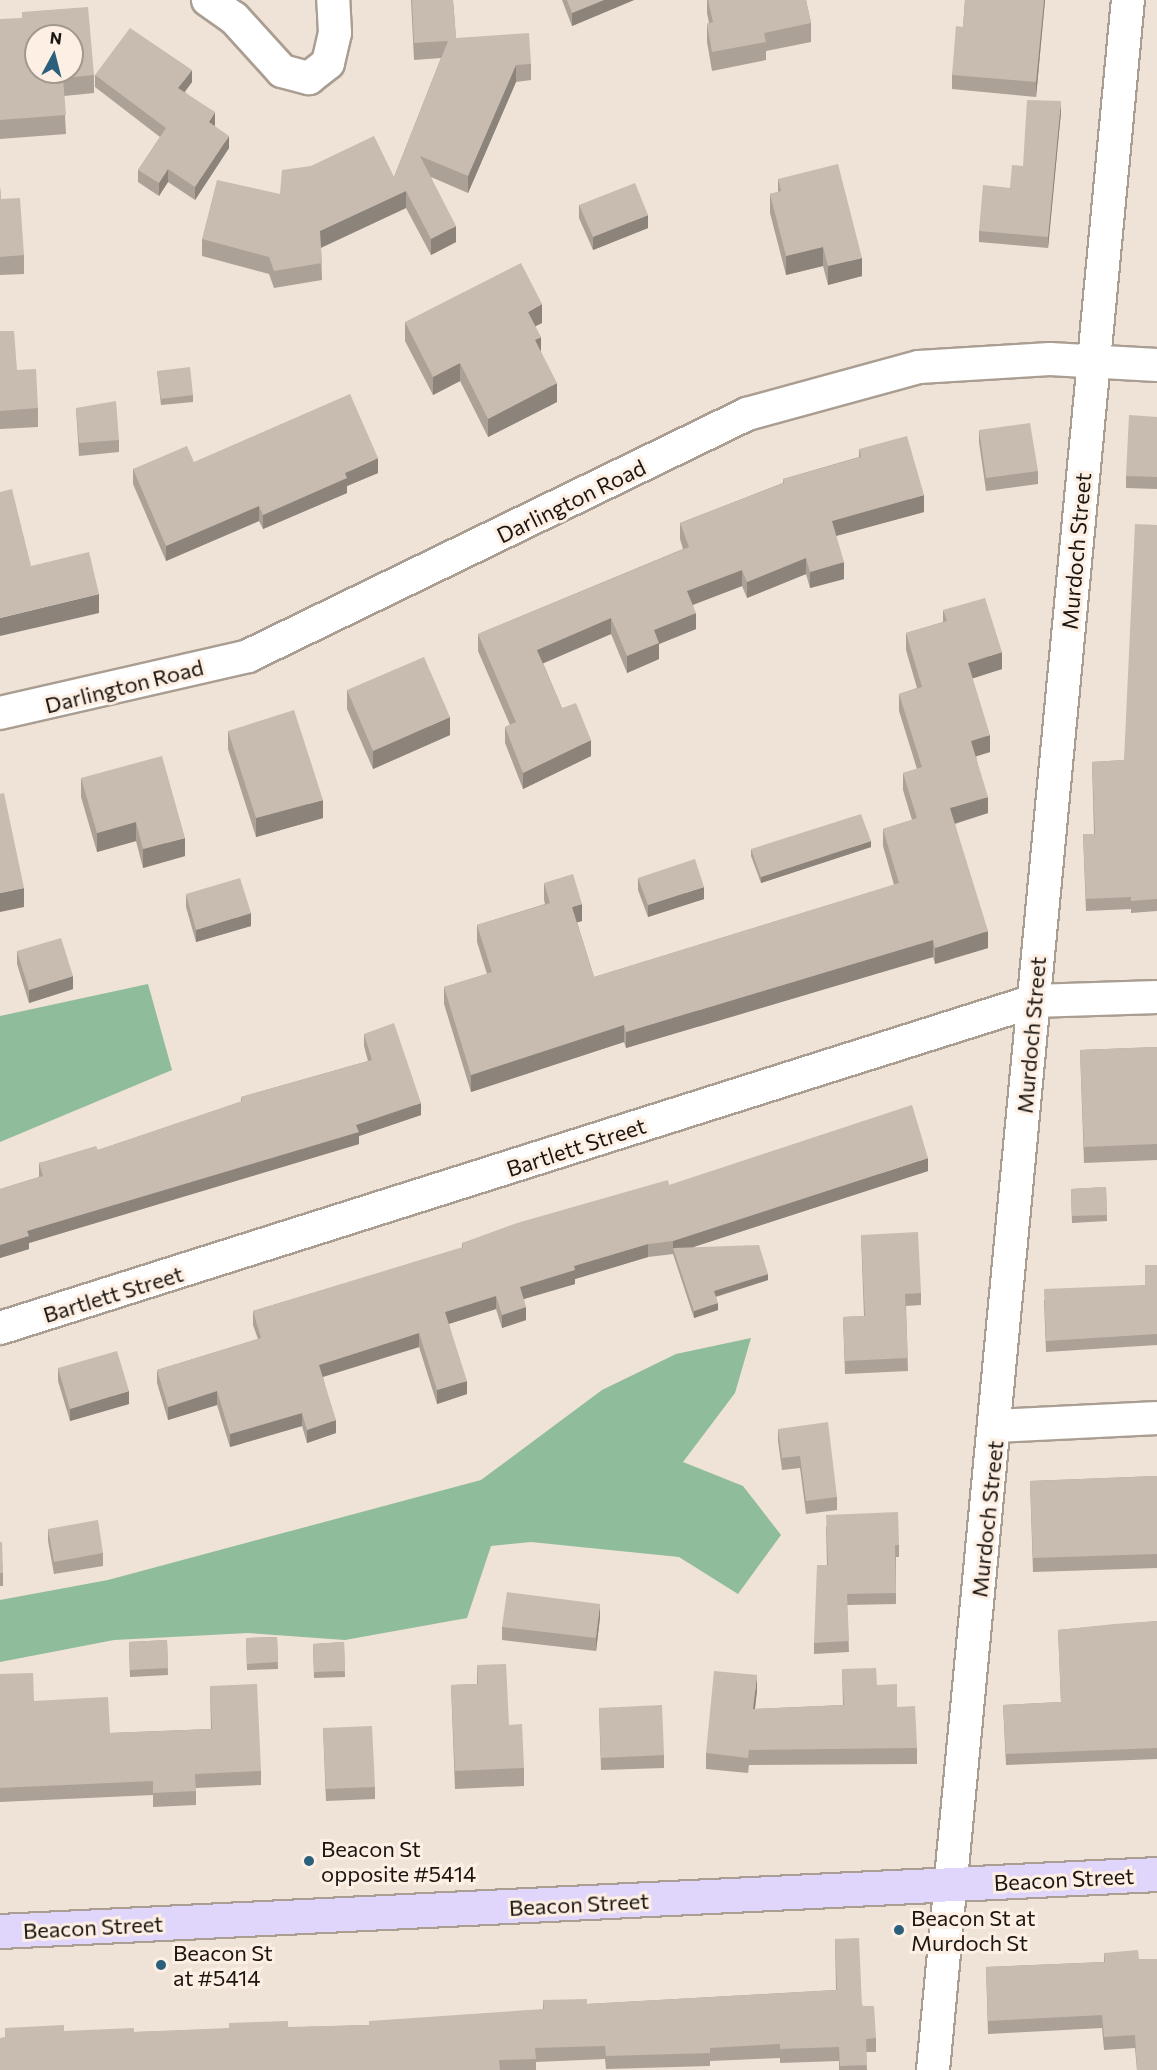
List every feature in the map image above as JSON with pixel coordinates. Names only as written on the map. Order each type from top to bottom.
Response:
[{"type":"main road","name":"Beacon Street","points":[[0,1931],[1157,1874]]},
{"type":"street","points":[[208,0],[234,18],[282,71],[309,78],[328,63],[335,33],[333,0]]},
{"type":"street","name":"Murdoch Street","points":[[933,2070],[996,1426],[1128,0]]},
{"type":"street","name":"Darlington Road","points":[[0,713],[248,656],[747,414],[919,368],[1050,359],[1157,365]]},
{"type":"street","name":"Bartlett Street","points":[[0,1328],[1034,1001],[1157,997]]},
{"type":"street","points":[[996,1426],[1157,1418]]},
{"type":"green space","points":[[148,984],[172,1070],[0,1142],[0,1016]]},
{"type":"green space","points":[[751,1338],[735,1393],[683,1462],[743,1486],[781,1535],[738,1594],[679,1557],[531,1542],[491,1546],[467,1618],[345,1640],[248,1633],[114,1640],[0,1662],[0,1600],[108,1580],[481,1480],[602,1390],[676,1354]]},
{"type":"building","points":[[412,0],[453,0],[456,38],[529,33],[531,64],[516,65],[468,176],[420,156],[456,226],[431,239],[406,191],[320,231],[322,263],[274,271],[269,257],[202,239],[217,180],[280,194],[282,170],[311,166],[374,136],[394,177],[448,41],[414,43]]},
{"type":"building","points":[[567,0],[604,0],[572,13]]},
{"type":"building","points":[[708,0],[806,0],[811,23],[764,33],[766,42],[712,52],[707,24],[713,22]]},
{"type":"building","points":[[965,0],[1044,0],[1036,82],[952,75],[956,26],[963,27]]},
{"type":"building","points":[[88,7],[94,75],[84,76],[84,24],[24,24],[24,84],[63,84],[66,115],[0,120],[0,19],[22,18],[22,12]]},
{"type":"building","points":[[130,28],[192,70],[178,88],[215,112],[209,122],[229,136],[195,187],[168,169],[159,183],[138,170],[166,128],[95,75]]},
{"type":"building","points":[[1027,100],[1061,101],[1048,237],[979,231],[983,185],[1010,188],[1012,165],[1023,166]]},
{"type":"building","points":[[838,164],[862,258],[828,266],[823,247],[786,256],[770,194],[781,191],[778,179]]},
{"type":"building","points":[[635,183],[648,215],[593,237],[579,205]]},
{"type":"building","points":[[0,187],[1,199],[20,198],[24,255],[0,257]]},
{"type":"building","points":[[521,263],[542,304],[528,312],[541,337],[535,340],[557,383],[488,419],[460,363],[433,377],[405,322]]},
{"type":"building","points":[[0,331],[14,331],[17,370],[36,369],[38,408],[0,411]]},
{"type":"building","points":[[190,367],[193,395],[161,399],[157,371]]},
{"type":"building","points":[[350,394],[378,458],[345,473],[347,478],[263,515],[259,506],[166,546],[133,469],[187,446],[194,462]]},
{"type":"building","points":[[116,401],[119,440],[79,443],[76,408]]},
{"type":"building","points":[[1129,415],[1157,417],[1157,477],[1126,476]]},
{"type":"building","points":[[1030,423],[1038,471],[986,478],[979,430]]},
{"type":"building","points":[[907,436],[924,495],[832,521],[844,562],[810,572],[806,558],[747,582],[742,570],[687,591],[696,613],[654,630],[659,643],[627,656],[611,618],[537,650],[562,708],[576,703],[591,740],[523,773],[505,727],[516,722],[478,634],[689,547],[680,523],[784,483],[783,479],[861,457],[859,449]]},
{"type":"building","points":[[12,489],[31,566],[89,552],[99,594],[0,618],[0,492]]},
{"type":"building","points":[[1135,524],[1157,525],[1157,899],[1131,901],[1131,897],[1086,899],[1083,834],[1095,834],[1092,762],[1124,760]]},
{"type":"building","points":[[985,598],[1002,652],[968,663],[990,735],[971,741],[988,797],[950,808],[988,931],[935,948],[933,940],[626,1032],[624,1025],[471,1075],[444,987],[492,972],[477,925],[550,903],[544,883],[573,874],[582,904],[572,907],[594,977],[899,883],[883,829],[917,818],[903,773],[922,767],[899,694],[922,687],[906,633],[947,621],[943,610]]},
{"type":"building","points":[[424,657],[450,717],[373,751],[347,690]]},
{"type":"building","points":[[294,710],[323,800],[256,818],[228,731]]},
{"type":"building","points":[[162,756],[185,838],[143,849],[136,822],[97,833],[81,778]]},
{"type":"building","points":[[4,793],[24,888],[0,893],[0,794]]},
{"type":"building","points":[[861,814],[871,841],[761,877],[751,849]]},
{"type":"building","points":[[695,859],[704,887],[648,905],[638,878]]},
{"type":"building","points":[[240,878],[251,913],[196,930],[186,894]]},
{"type":"building","points":[[61,938],[73,976],[29,990],[17,951]]},
{"type":"building","points":[[394,1023],[421,1103],[356,1125],[359,1132],[27,1231],[29,1236],[0,1245],[0,1189],[43,1176],[39,1163],[96,1146],[98,1150],[242,1101],[241,1097],[372,1060],[364,1034]]},
{"type":"building","points":[[1157,1047],[1157,1144],[1084,1147],[1080,1050]]},
{"type":"building","points":[[912,1105],[928,1158],[673,1241],[648,1244],[574,1266],[575,1270],[520,1287],[526,1307],[502,1315],[496,1296],[445,1312],[467,1381],[437,1390],[419,1333],[319,1365],[336,1420],[307,1430],[302,1413],[230,1434],[217,1391],[168,1407],[157,1370],[261,1338],[253,1311],[463,1247],[462,1243],[517,1223],[668,1180],[669,1185]]},
{"type":"building","points":[[1106,1187],[1107,1215],[1072,1216],[1071,1189]]},
{"type":"building","points":[[918,1232],[921,1293],[905,1294],[908,1358],[845,1361],[843,1317],[865,1316],[861,1235]]},
{"type":"building","points":[[759,1245],[768,1274],[714,1291],[718,1303],[694,1311],[673,1248]]},
{"type":"building","points":[[1145,1265],[1157,1265],[1157,1334],[1046,1341],[1044,1289],[1145,1285]]},
{"type":"building","points":[[117,1351],[129,1391],[70,1409],[58,1368]]},
{"type":"building","points":[[828,1422],[837,1497],[806,1501],[800,1456],[782,1458],[778,1429]]},
{"type":"building","points":[[1157,1476],[1157,1554],[1033,1558],[1030,1481]]},
{"type":"building","points":[[898,1512],[899,1545],[895,1545],[896,1593],[847,1594],[849,1641],[814,1643],[817,1565],[828,1565],[826,1515]]},
{"type":"building","points":[[98,1520],[103,1553],[54,1562],[48,1529]]},
{"type":"building","points":[[0,1542],[2,1542],[3,1573],[0,1573]]},
{"type":"building","points":[[507,1592],[600,1604],[596,1638],[502,1627]]},
{"type":"building","points":[[1157,1621],[1157,1748],[1006,1754],[1003,1705],[1061,1702],[1058,1630]]},
{"type":"building","points":[[277,1637],[278,1662],[247,1664],[246,1638]]},
{"type":"building","points":[[167,1640],[168,1668],[130,1670],[129,1642]]},
{"type":"building","points":[[344,1642],[345,1671],[314,1672],[313,1644]]},
{"type":"building","points":[[506,1664],[509,1725],[522,1724],[524,1768],[455,1771],[451,1685],[478,1684],[477,1665]]},
{"type":"building","points":[[876,1668],[877,1685],[897,1684],[897,1707],[915,1706],[917,1748],[749,1750],[748,1758],[706,1753],[714,1671],[757,1675],[753,1709],[844,1705],[842,1669]]},
{"type":"building","points":[[33,1673],[34,1701],[108,1697],[110,1733],[212,1729],[210,1686],[257,1684],[261,1771],[195,1774],[196,1791],[153,1793],[153,1781],[0,1788],[0,1674]]},
{"type":"building","points":[[662,1705],[664,1755],[601,1758],[599,1708]]},
{"type":"building","points":[[372,1726],[375,1787],[326,1789],[323,1728]]},
{"type":"building","points":[[859,1938],[862,2006],[874,2006],[876,2038],[866,2039],[867,2065],[840,2066],[839,2047],[780,2049],[780,2044],[710,2048],[710,2053],[606,2056],[605,2046],[535,2048],[536,2059],[499,2060],[500,2070],[0,2070],[0,2038],[5,2037],[5,2028],[64,2025],[64,2031],[134,2028],[134,2032],[229,2028],[229,2023],[288,2021],[288,2027],[369,2025],[369,2021],[544,2009],[543,2000],[587,1999],[587,2004],[837,1990],[835,1939]]},
{"type":"building","points":[[1138,1950],[1139,1959],[1157,1959],[1157,2070],[1137,2070],[1135,2035],[1104,2037],[1102,2015],[988,2021],[986,1967],[1105,1962],[1104,1953]]},
{"type":"place","name":"Beacon St opposite #5414","points":[[309,1861]]},
{"type":"place","name":"Beacon St at Murdoch St","points":[[899,1930]]},
{"type":"place","name":"Beacon St at #5414","points":[[161,1965]]}]
